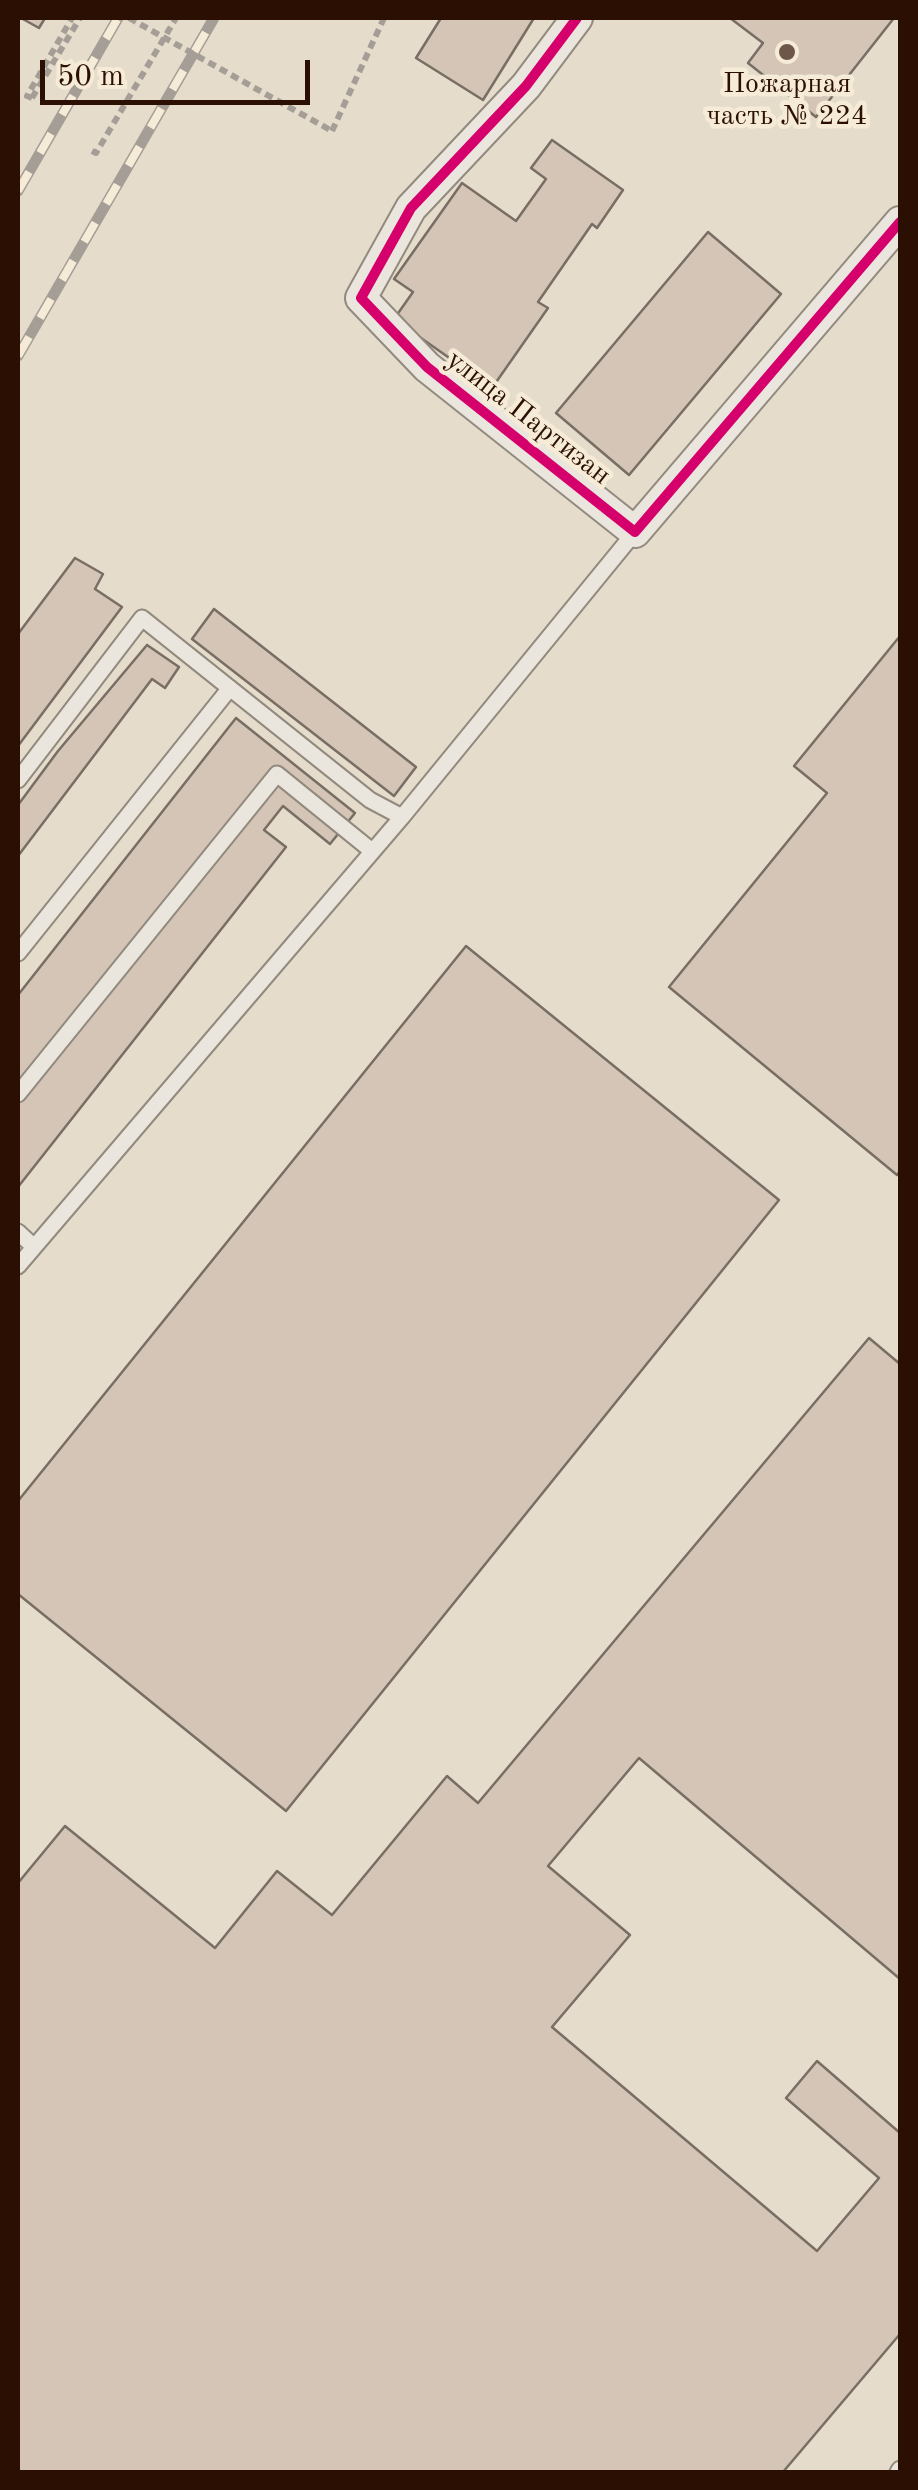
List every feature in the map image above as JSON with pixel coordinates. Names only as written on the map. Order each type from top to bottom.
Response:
[{"type":"street","name":"улица Партизан","points":[[577,18],[526,86],[411,208],[361,298],[427,368],[635,532]]},
{"type":"street","points":[[635,532],[900,222]]},
{"type":"lane","points":[[18,1266],[402,817],[635,532]]},
{"type":"lane","points":[[18,780],[142,618],[370,800],[402,817]]},
{"type":"lane","points":[[18,953],[230,688]]},
{"type":"lane","points":[[18,1094],[277,774],[372,851]]},
{"type":"lane","points":[[18,1232],[34,1248]]},
{"type":"path","points":[[76,18],[32,98],[27,96],[76,18]]},
{"type":"path","points":[[129,18],[332,131],[384,18]]},
{"type":"path","points":[[92,150],[96,154],[176,18]]},
{"type":"building","points":[[21,18],[45,18],[39,28]]},
{"type":"building","points":[[441,18],[534,18],[483,100],[416,58]]},
{"type":"building","points":[[730,18],[894,18],[816,117],[748,63],[763,43]]},
{"type":"building","points":[[552,140],[623,190],[597,228],[592,224],[538,302],[548,308],[492,388],[394,319],[413,292],[394,279],[462,183],[516,221],[546,179],[531,168]]},
{"type":"building","points":[[708,232],[781,294],[629,475],[556,413]]},
{"type":"building","points":[[75,558],[103,574],[95,589],[122,607],[18,746],[18,634]]},
{"type":"building","points":[[214,609],[416,767],[394,796],[192,639]]},
{"type":"building","points":[[900,636],[897,1175],[669,987],[827,793],[794,766]]},
{"type":"building","points":[[147,645],[179,667],[165,688],[152,679],[18,856],[18,805]]},
{"type":"building","points":[[236,718],[355,813],[330,844],[283,806],[264,830],[286,847],[18,1187],[18,995]]},
{"type":"building","points":[[466,946],[779,1200],[286,1811],[18,1594],[18,1501]]},
{"type":"building","points":[[869,1338],[900,1364],[900,1979],[639,1758],[548,1866],[630,1935],[552,2027],[817,2251],[879,2178],[786,2098],[817,2061],[900,2133],[900,2334],[783,2472],[18,2472],[18,1883],[65,1826],[215,1948],[277,1871],[332,1915],[447,1776],[478,1803]]},
{"type":"railway","points":[[18,191],[118,18]]},
{"type":"railway","points":[[18,356],[214,18]]},
{"type":"cycle path","points":[[577,18],[526,86],[411,208],[361,298],[427,367],[635,532],[900,222]]},
{"type":"place","name":"Пожарная часть № 224","points":[[787,52]]}]
